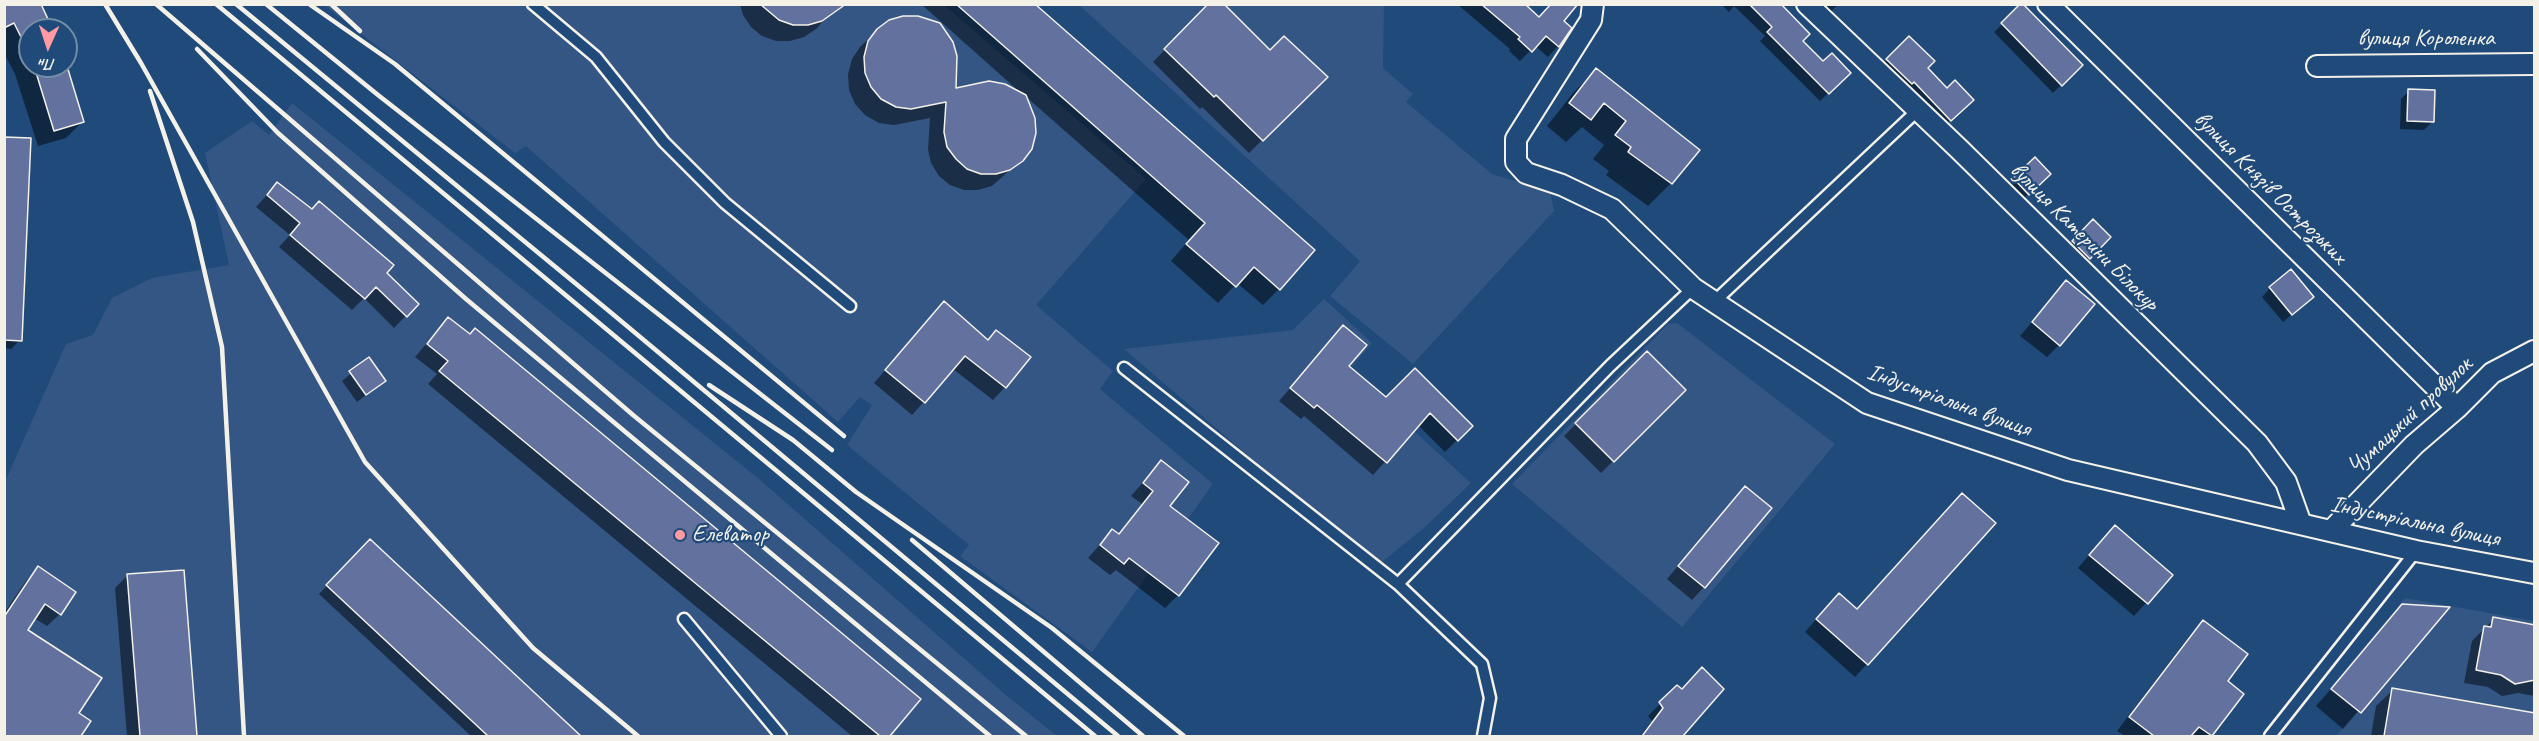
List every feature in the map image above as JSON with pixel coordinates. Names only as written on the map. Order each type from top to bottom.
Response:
[{"type":"street","name":"Індустріальна вулиця","points":[[1593,4],[1591,20],[1516,139],[1516,162],[1526,173],[1562,185],[1612,208],[1693,288],[1867,403],[2068,470],[2416,551],[2535,573]]},
{"type":"street","name":"вулиця Катерини Білокур","points":[[1807,4],[2257,443],[2286,482],[2301,524]]},
{"type":"street","name":"вулиця Князів Острозьких","points":[[2048,4],[2457,408]]},
{"type":"street","name":"вулиця Короленка","points":[[2317,66],[2535,64]]},
{"type":"street","name":"Чумацький провулок","points":[[2331,531],[2414,445],[2493,373],[2535,351]]},
{"type":"lane","points":[[533,4],[596,57],[664,142],[725,202],[850,306]]},
{"type":"lane","points":[[1714,302],[1918,110]]},
{"type":"lane","points":[[1398,584],[1610,366],[1693,288]]},
{"type":"lane","points":[[1124,368],[1398,584],[1482,664],[1490,698],[1483,736]]},
{"type":"lane","points":[[2270,736],[2416,551]]},
{"type":"lane","points":[[684,619],[781,736]]},
{"type":"shaded area","points":[[324,5],[944,5],[1146,179],[1036,305],[1113,371],[1100,389],[1213,484],[1092,652],[960,556],[969,545],[847,445],[872,405],[860,397],[838,422],[526,146],[515,153]]},
{"type":"shaded area","points":[[1079,5],[1384,5],[1383,68],[1413,94],[1406,102],[1492,174],[1550,192],[1554,211],[1413,364],[1330,296],[1360,261]]},
{"type":"shaded area","points":[[292,103],[759,479],[1006,695],[1057,736],[5,736],[4,484],[66,344],[93,335],[112,298],[152,278],[229,265],[205,153],[252,121],[269,135]]},
{"type":"shaded area","points":[[1324,299],[1372,343],[1348,371],[1471,483],[1424,528],[1382,562],[1358,550],[1124,349],[1293,330]]},
{"type":"shaded area","points":[[1677,323],[1835,444],[1682,627],[1512,484],[1668,324]]},
{"type":"shaded area","points":[[2405,598],[2534,621],[2534,736],[2336,736],[2357,711],[2329,689]]},
{"type":"building","points":[[4,4],[41,4],[47,18],[18,18],[18,31],[14,23],[4,28]]},
{"type":"building","points":[[760,4],[846,4],[822,21],[808,25],[793,25],[779,20]]},
{"type":"building","points":[[956,4],[1035,4],[1315,250],[1280,290],[1254,267],[1236,287],[1186,244],[1205,223]]},
{"type":"building","points":[[1208,4],[1224,4],[1270,50],[1284,36],[1328,77],[1263,141],[1164,49]]},
{"type":"building","points":[[1481,4],[1525,4],[1539,17],[1551,4],[1578,4],[1564,21],[1572,28],[1559,47],[1546,36],[1532,52],[1518,39],[1520,37]]},
{"type":"building","points":[[1749,4],[1781,4],[1810,34],[1803,41],[1823,61],[1832,53],[1851,73],[1829,94],[1767,32],[1772,27]]},
{"type":"building","points":[[2020,4],[2023,4],[2083,65],[2062,86],[2001,23]]},
{"type":"building","points":[[903,16],[918,16],[940,23],[953,42],[957,56],[956,88],[989,81],[1005,84],[1026,95],[1035,118],[1036,133],[1032,149],[1023,161],[1010,170],[996,174],[981,174],[967,169],[947,147],[944,132],[946,102],[911,109],[896,107],[881,99],[871,87],[865,73],[864,57],[868,41],[877,29],[889,20]]},
{"type":"building","points":[[1909,36],[1935,61],[1928,68],[1947,88],[1955,80],[1974,100],[1951,121],[1914,82],[1912,84],[1886,59]]},
{"type":"building","points":[[1596,68],[1700,150],[1672,184],[1628,152],[1631,147],[1615,135],[1626,121],[1604,103],[1591,120],[1569,103]]},
{"type":"building","points":[[38,78],[71,78],[84,122],[54,131]]},
{"type":"building","points":[[2408,89],[2435,90],[2434,122],[2407,121]]},
{"type":"building","points":[[4,137],[31,138],[22,341],[4,340]]},
{"type":"building","points":[[2035,157],[2051,174],[2029,195],[2013,178]]},
{"type":"building","points":[[277,182],[312,209],[319,201],[394,265],[387,273],[419,304],[407,317],[376,287],[365,299],[290,235],[300,223],[267,195]]},
{"type":"building","points":[[2093,219],[2111,237],[2090,259],[2072,241]]},
{"type":"building","points":[[2291,269],[2314,297],[2292,315],[2269,287]]},
{"type":"building","points":[[2066,280],[2095,304],[2060,346],[2032,322]]},
{"type":"building","points":[[944,301],[988,340],[996,330],[1031,357],[1006,388],[965,356],[925,403],[885,370]]},
{"type":"building","name":"Елеватор","points":[[448,317],[470,334],[475,328],[921,699],[890,736],[880,736],[439,371],[448,361],[427,344]]},
{"type":"building","points":[[1343,325],[1367,345],[1349,366],[1386,397],[1415,368],[1473,426],[1458,441],[1430,413],[1387,463],[1317,405],[1314,408],[1290,388]]},
{"type":"building","points":[[1647,351],[1686,390],[1614,462],[1575,423]]},
{"type":"building","points":[[369,357],[386,381],[366,395],[349,371]]},
{"type":"building","points":[[1161,460],[1189,482],[1170,506],[1219,543],[1179,596],[1129,558],[1124,564],[1100,545],[1112,529],[1119,534],[1153,491],[1143,483]]},
{"type":"building","points":[[1745,486],[1772,508],[1705,588],[1678,566]]},
{"type":"building","points":[[1962,493],[1996,523],[1868,665],[1816,619],[1839,593],[1857,609]]},
{"type":"building","points":[[2115,525],[2173,575],[2148,604],[2089,555]]},
{"type":"building","points":[[370,539],[581,736],[488,736],[326,585]]},
{"type":"building","points":[[38,566],[76,592],[61,615],[45,604],[28,630],[102,678],[79,713],[91,721],[81,736],[4,736],[4,617]]},
{"type":"building","points":[[184,570],[197,736],[140,736],[127,574]]},
{"type":"building","points":[[2402,604],[2450,607],[2361,713],[2331,689]]},
{"type":"building","points":[[2493,617],[2535,625],[2535,680],[2515,684],[2501,675],[2476,670],[2484,626],[2491,627]]},
{"type":"building","points":[[2203,620],[2248,654],[2228,681],[2244,694],[2212,736],[2199,727],[2191,736],[2154,736],[2129,717]]},
{"type":"building","points":[[1702,667],[1724,689],[1683,736],[1642,736],[1663,708],[1659,702],[1677,685],[1682,689]]},
{"type":"building","points":[[2392,688],[2535,713],[2535,736],[2384,736]]},
{"type":"railway","points":[[105,4],[141,63],[365,462],[533,648],[638,736]]},
{"type":"railway","points":[[156,4],[633,415],[1026,736]]},
{"type":"railway","points":[[216,4],[1095,736]]},
{"type":"railway","points":[[236,4],[609,311],[1118,736]]},
{"type":"railway","points":[[266,4],[378,95],[832,450]]},
{"type":"railway","points":[[309,4],[395,64],[844,436]]},
{"type":"railway","points":[[331,4],[360,31]]},
{"type":"railway","points":[[197,49],[278,133],[466,299],[990,736]]},
{"type":"railway","points":[[150,91],[193,222],[222,347],[244,736]]},
{"type":"railway","points":[[709,385],[793,440],[856,492],[1052,628],[1184,736]]},
{"type":"railway","points":[[912,540],[1143,736]]},
{"type":"place","name":"Елеватор","points":[[680,535]]}]
